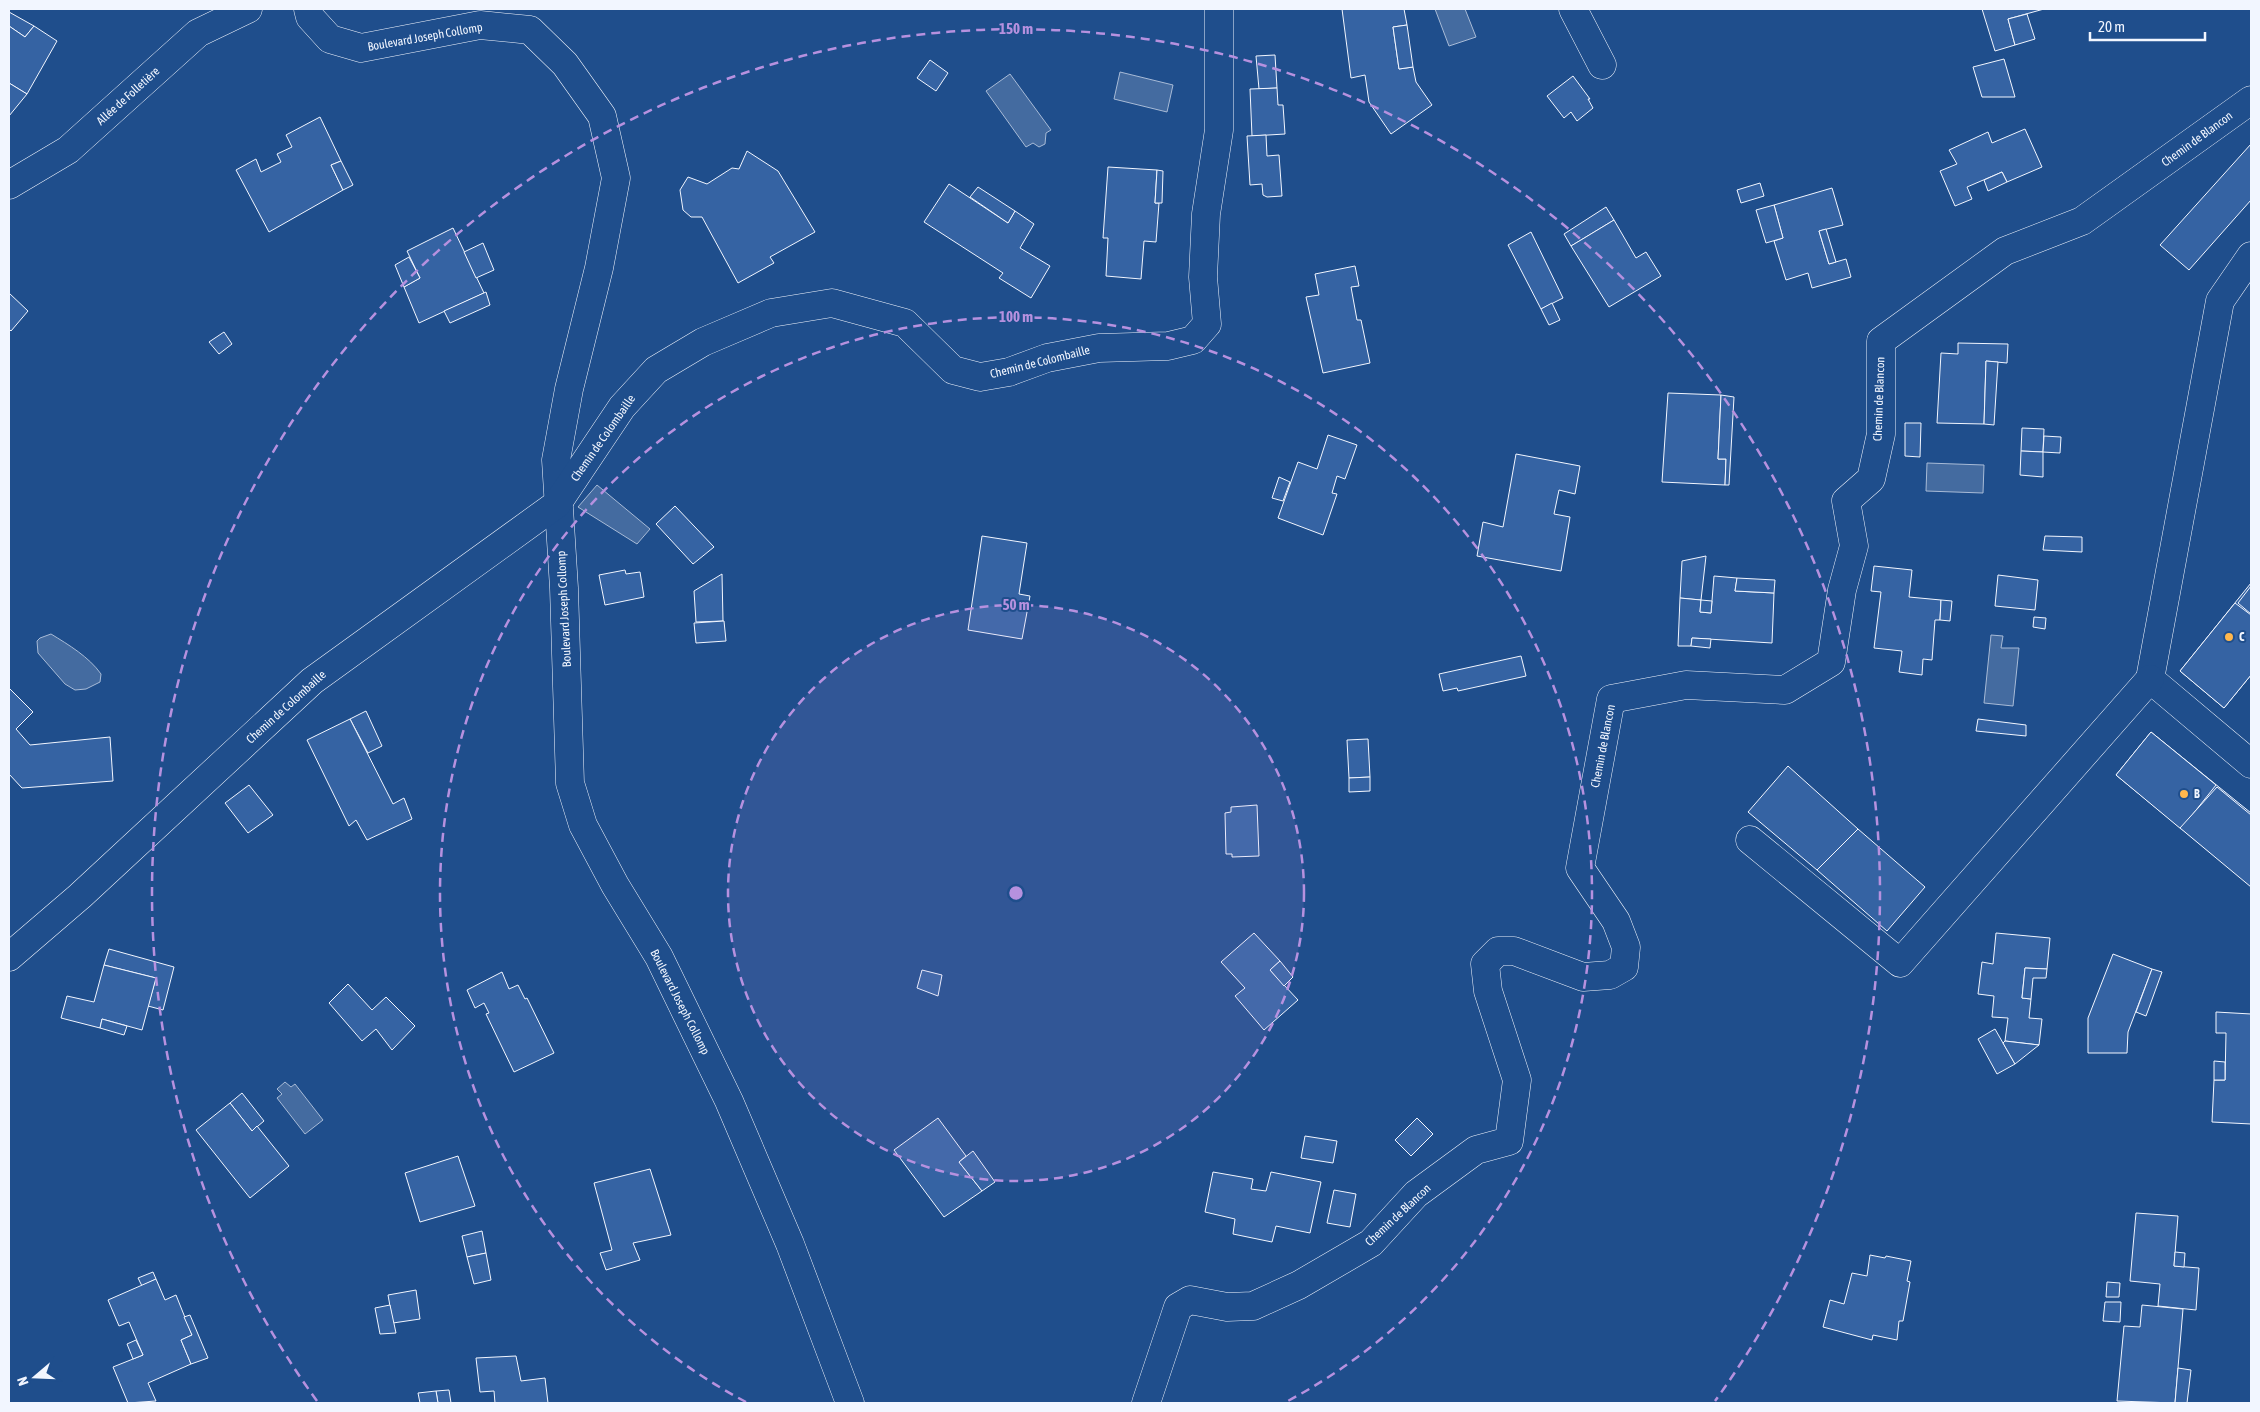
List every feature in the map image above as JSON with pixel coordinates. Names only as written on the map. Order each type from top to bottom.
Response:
[{"type":"street","name":"Allée de Folletière","points":[[9,185],[68,150],[198,33],[248,9]]},
{"type":"street","name":"Boulevard Joseph Collomp","points":[[308,9],[310,17],[330,39],[361,48],[480,25],[530,30],[565,64],[602,116],[616,178],[599,268],[569,389],[556,460],[564,588],[570,783],[583,825],[615,885],[659,957],[729,1101],[790,1244],[850,1403]]},
{"type":"street","name":"Chemin de Colombaille","points":[[9,957],[80,896],[312,681],[558,504],[622,407],[656,370],[703,342],[771,313],[832,303],[905,322],[953,370],[980,377],[1009,372],[1047,358],[1100,348],[1168,346],[1193,340],[1207,324],[1204,277],[1206,214],[1218,130],[1219,9]]},
{"type":"street","points":[[1573,9],[1602,66]]},
{"type":"street","name":"Chemin de Blancon","points":[[1146,1403],[1178,1307],[1190,1300],[1227,1307],[1253,1306],[1299,1285],[1371,1243],[1416,1194],[1476,1150],[1508,1141],[1517,1080],[1488,991],[1485,964],[1498,951],[1514,951],[1583,977],[1610,975],[1624,967],[1626,947],[1616,921],[1580,868],[1611,699],[1686,685],[1785,690],[1831,662],[1842,590],[1854,546],[1846,501],[1871,479],[1881,434],[1881,341],[2005,251],[2082,220],[2251,100]]},
{"type":"street","points":[[1750,840],[1900,963],[2150,679],[2220,301],[2251,256]]},
{"type":"street","points":[[2150,679],[2251,764]]},
{"type":"water","points":[[1435,9],[1465,9],[1476,37],[1449,46]]},
{"type":"water","points":[[1120,72],[1173,85],[1167,112],[1114,99]]},
{"type":"water","points":[[1010,74],[1051,130],[1046,133],[1045,144],[1039,147],[1033,143],[1026,147],[986,91]]},
{"type":"water","points":[[1927,463],[1984,465],[1983,493],[1926,491]]},
{"type":"water","points":[[597,485],[650,529],[637,544],[578,507]]},
{"type":"water","points":[[51,634],[91,662],[101,674],[100,682],[86,689],[75,690],[65,684],[38,653],[37,641]]},
{"type":"water","points":[[1991,635],[2003,636],[2001,648],[2019,648],[2013,706],[1984,703]]},
{"type":"water","points":[[285,1082],[291,1087],[295,1084],[323,1120],[305,1134],[277,1098],[282,1094],[277,1089]]},
{"type":"building","points":[[1342,9],[1404,9],[1407,25],[1393,27],[1399,69],[1413,67],[1416,82],[1432,105],[1391,134],[1369,102],[1365,75],[1351,78]]},
{"type":"building","points":[[1982,9],[2044,9],[2008,19],[2015,45],[1995,51]]},
{"type":"building","points":[[9,12],[34,26],[25,37],[9,26]]},
{"type":"building","points":[[2027,14],[2035,39],[2015,45],[2008,19]]},
{"type":"building","points":[[1407,25],[1413,67],[1399,69],[1393,27]]},
{"type":"building","points":[[9,26],[25,37],[34,26],[57,41],[27,94],[9,83]]},
{"type":"building","points":[[1275,55],[1277,88],[1259,89],[1256,56]]},
{"type":"building","points":[[2004,59],[2015,97],[1982,97],[1973,67]]},
{"type":"building","points":[[930,60],[948,73],[936,91],[917,78]]},
{"type":"building","points":[[1573,76],[1590,99],[1588,99],[1593,108],[1577,121],[1571,112],[1564,118],[1547,96]]},
{"type":"building","points":[[9,83],[27,94],[9,116]]},
{"type":"building","points":[[1277,88],[1278,105],[1283,105],[1285,134],[1252,136],[1250,89]]},
{"type":"building","points":[[320,117],[341,161],[331,165],[343,190],[269,232],[236,170],[256,159],[261,172],[281,162],[277,154],[292,147],[286,135]]},
{"type":"building","points":[[2025,129],[2042,167],[2007,182],[2002,172],[1967,187],[1972,199],[1955,206],[1940,171],[1957,164],[1949,150],[1988,132],[1992,143]]},
{"type":"building","points":[[1266,135],[1267,156],[1279,155],[1282,196],[1267,197],[1263,195],[1262,184],[1250,185],[1247,136]]},
{"type":"building","points":[[2251,144],[2251,200],[2189,270],[2160,245]]},
{"type":"building","points":[[747,151],[778,171],[815,232],[770,257],[774,263],[738,283],[702,217],[691,217],[683,210],[680,190],[688,177],[707,184],[732,168],[739,169]]},
{"type":"building","points":[[341,161],[353,185],[343,190],[331,165]]},
{"type":"building","points":[[1108,167],[1157,170],[1155,203],[1159,203],[1156,242],[1144,241],[1141,279],[1106,276],[1108,238],[1103,238]]},
{"type":"building","points":[[1157,170],[1163,171],[1162,203],[1155,203]]},
{"type":"building","points":[[2002,172],[2007,182],[1988,191],[1984,180]]},
{"type":"building","points":[[1760,183],[1764,196],[1741,203],[1737,190]]},
{"type":"building","points":[[949,184],[1008,223],[1015,211],[1034,224],[1020,248],[1050,266],[1031,298],[999,278],[1003,273],[924,222]]},
{"type":"building","points":[[978,187],[1015,211],[1008,223],[970,197]]},
{"type":"building","points":[[1832,188],[1843,225],[1819,231],[1829,264],[1846,259],[1851,277],[1812,288],[1808,273],[1786,280],[1774,241],[1783,238],[1774,205]]},
{"type":"building","points":[[1774,205],[1783,238],[1766,243],[1756,210]]},
{"type":"building","points":[[1606,207],[1614,220],[1571,246],[1564,234]]},
{"type":"building","points":[[1614,220],[1636,258],[1646,252],[1661,276],[1609,307],[1571,246]]},
{"type":"building","points":[[453,228],[484,293],[419,323],[404,287],[420,278],[407,251]]},
{"type":"building","points":[[1826,229],[1836,262],[1829,264],[1819,231]]},
{"type":"building","points":[[1531,232],[1563,298],[1541,309],[1508,245]]},
{"type":"building","points":[[483,243],[494,270],[476,278],[464,252]]},
{"type":"building","points":[[409,257],[420,278],[404,287],[395,265]]},
{"type":"building","points":[[1355,266],[1359,286],[1351,287],[1357,320],[1361,320],[1370,363],[1323,373],[1306,297],[1319,295],[1315,274]]},
{"type":"building","points":[[486,292],[490,305],[450,323],[444,311]]},
{"type":"building","points":[[9,293],[28,311],[11,331],[9,329]]},
{"type":"building","points":[[1552,303],[1560,320],[1549,325],[1541,309]]},
{"type":"building","points":[[224,332],[232,344],[219,354],[209,342]]},
{"type":"building","points":[[1958,343],[2008,344],[2007,363],[1986,361],[1984,424],[1937,423],[1941,353],[1958,354]]},
{"type":"building","points":[[1986,361],[1998,362],[1994,425],[1984,424]]},
{"type":"building","points":[[1668,393],[1721,395],[1718,459],[1726,459],[1725,485],[1662,482]]},
{"type":"building","points":[[1721,395],[1734,397],[1729,485],[1725,485],[1726,459],[1718,459]]},
{"type":"building","points":[[1905,423],[1921,423],[1920,457],[1905,456]]},
{"type":"building","points":[[2022,428],[2044,429],[2043,452],[2021,451]]},
{"type":"building","points":[[1328,435],[1357,445],[1345,479],[1337,476],[1332,493],[1337,494],[1323,535],[1278,518],[1298,462],[1317,469]]},
{"type":"building","points":[[2044,436],[2061,437],[2060,453],[2043,452]]},
{"type":"building","points":[[2021,451],[2043,452],[2043,477],[2020,475]]},
{"type":"building","points":[[1516,454],[1580,466],[1575,494],[1559,490],[1554,514],[1570,517],[1561,571],[1477,556],[1483,522],[1503,527]]},
{"type":"building","points":[[1279,477],[1290,482],[1283,501],[1272,498]]},
{"type":"building","points":[[675,506],[714,547],[693,564],[656,524]]},
{"type":"building","points":[[982,536],[1027,543],[1019,594],[1030,596],[1022,639],[968,630]]},
{"type":"building","points":[[2045,536],[2082,537],[2082,552],[2043,550]]},
{"type":"building","points":[[1706,556],[1701,600],[1680,598],[1682,561]]},
{"type":"building","points":[[1874,566],[1912,570],[1909,597],[1941,600],[1940,620],[1935,620],[1932,660],[1923,659],[1922,675],[1899,672],[1902,651],[1874,648],[1881,592],[1871,591]]},
{"type":"building","points":[[625,570],[626,574],[640,572],[644,597],[605,605],[599,575]]},
{"type":"building","points":[[722,574],[723,621],[696,622],[694,591]]},
{"type":"building","points":[[1998,575],[2038,580],[2035,610],[1995,606]]},
{"type":"building","points":[[1714,576],[1737,578],[1735,591],[1774,593],[1772,643],[1692,638],[1691,646],[1678,646],[1680,598],[1701,600],[1700,612],[1711,613]]},
{"type":"building","points":[[1737,578],[1775,580],[1774,593],[1735,591]]},
{"type":"building","name":"C","points":[[2251,583],[2251,675],[2224,708],[2180,671]]},
{"type":"building","points":[[2251,586],[2251,614],[2238,603]]},
{"type":"building","points":[[1701,600],[1712,601],[1711,613],[1700,612]]},
{"type":"building","points":[[1941,600],[1952,601],[1950,621],[1940,620]]},
{"type":"building","name":"C","points":[[2235,603],[2251,615],[2251,675],[2224,708],[2180,671]]},
{"type":"building","points":[[2034,617],[2046,618],[2045,629],[2033,627]]},
{"type":"building","points":[[724,621],[726,641],[696,643],[694,623]]},
{"type":"building","points":[[1692,638],[1711,639],[1710,648],[1691,646]]},
{"type":"building","points":[[1521,656],[1526,676],[1458,691],[1457,688],[1443,691],[1439,674]]},
{"type":"building","points":[[9,688],[33,712],[16,729],[30,745],[110,737],[113,781],[22,788],[9,774]]},
{"type":"building","points":[[366,711],[382,746],[368,753],[350,719]]},
{"type":"building","points":[[350,719],[393,804],[404,798],[412,819],[367,840],[356,820],[349,826],[307,740]]},
{"type":"building","points":[[1978,719],[2026,725],[2026,736],[1976,731]]},
{"type":"building","name":"B","points":[[2151,732],[2251,813],[2251,886],[2116,775]]},
{"type":"building","points":[[2151,732],[2216,785],[2181,829],[2116,775]]},
{"type":"building","points":[[1368,739],[1370,777],[1349,778],[1347,740]]},
{"type":"building","points":[[1788,766],[1858,829],[1817,870],[1748,812]]},
{"type":"building","points":[[1370,777],[1370,791],[1349,792],[1349,778]]},
{"type":"building","points":[[249,785],[273,815],[248,833],[225,803]]},
{"type":"building","points":[[2217,787],[2251,815],[2251,887],[2180,828]]},
{"type":"building","points":[[1257,805],[1259,856],[1232,857],[1232,854],[1226,854],[1225,813],[1231,812],[1231,807]]},
{"type":"building","points":[[1858,829],[1925,887],[1887,931],[1817,870]]},
{"type":"building","points":[[1254,933],[1280,961],[1270,970],[1298,1000],[1264,1030],[1235,996],[1245,988],[1221,962]]},
{"type":"building","points":[[1996,933],[2050,938],[2047,969],[2025,968],[2022,998],[2031,999],[2029,1018],[2042,1019],[2039,1045],[2005,1041],[2008,1018],[1992,1017],[1994,996],[1978,994],[1982,962],[1993,964]]},
{"type":"building","points":[[109,949],[174,967],[163,1010],[148,1006],[156,978],[104,965]]},
{"type":"building","points":[[2113,954],[2152,969],[2128,1032],[2127,1053],[2088,1053],[2088,1018]]},
{"type":"building","points":[[1280,961],[1293,977],[1284,986],[1270,970]]},
{"type":"building","points":[[104,965],[156,978],[142,1030],[102,1019],[100,1028],[61,1018],[67,996],[94,1002]]},
{"type":"building","points":[[2025,968],[2047,969],[2046,978],[2033,978],[2031,999],[2022,998]]},
{"type":"building","points":[[2152,969],[2162,972],[2146,1016],[2136,1012]]},
{"type":"building","points":[[922,970],[942,975],[938,996],[917,988]]},
{"type":"building","points":[[502,972],[509,989],[518,985],[525,999],[527,998],[554,1053],[514,1072],[486,1014],[489,1013],[484,1003],[475,1008],[467,990]]},
{"type":"building","points":[[348,984],[372,1010],[386,997],[415,1026],[392,1050],[376,1029],[362,1041],[329,1003]]},
{"type":"building","points":[[2216,1012],[2251,1014],[2251,1124],[2212,1122],[2214,1080],[2225,1080],[2226,1033],[2216,1033]]},
{"type":"building","points":[[102,1019],[127,1026],[124,1035],[100,1028]]},
{"type":"building","points":[[1995,1029],[2015,1064],[1997,1074],[1978,1039]]},
{"type":"building","points":[[2005,1041],[2039,1045],[2015,1064],[2003,1043]]},
{"type":"building","points":[[2214,1061],[2225,1062],[2225,1080],[2214,1080]]},
{"type":"building","points":[[242,1093],[264,1121],[252,1131],[230,1103]]},
{"type":"building","points":[[230,1103],[252,1131],[257,1126],[289,1166],[250,1198],[196,1130]]},
{"type":"building","points":[[938,1118],[966,1156],[959,1162],[982,1191],[944,1217],[894,1150]]},
{"type":"building","points":[[1417,1118],[1433,1134],[1411,1156],[1395,1140]]},
{"type":"building","points":[[1305,1136],[1337,1141],[1333,1163],[1301,1158]]},
{"type":"building","points":[[973,1151],[995,1182],[982,1191],[959,1162]]},
{"type":"building","points":[[458,1156],[475,1206],[420,1222],[405,1173]]},
{"type":"building","points":[[650,1169],[671,1235],[633,1243],[640,1260],[606,1270],[600,1253],[612,1250],[594,1183]]},
{"type":"building","points":[[1213,1172],[1253,1179],[1251,1189],[1266,1191],[1271,1172],[1321,1182],[1310,1233],[1276,1226],[1272,1242],[1233,1234],[1235,1219],[1205,1212]]},
{"type":"building","points":[[1334,1190],[1356,1194],[1350,1227],[1327,1223]]},
{"type":"building","points":[[2136,1213],[2178,1216],[2174,1266],[2199,1268],[2196,1310],[2158,1306],[2160,1284],[2130,1281]]},
{"type":"building","points":[[482,1231],[486,1253],[467,1257],[462,1236]]},
{"type":"building","points":[[2175,1252],[2185,1253],[2184,1267],[2174,1266]]},
{"type":"building","points":[[486,1253],[491,1280],[474,1284],[467,1257]]},
{"type":"building","points":[[1870,1255],[1911,1261],[1907,1281],[1910,1282],[1903,1321],[1899,1321],[1897,1340],[1873,1335],[1872,1340],[1823,1327],[1830,1300],[1844,1304],[1852,1273],[1867,1276]]},
{"type":"building","points":[[153,1272],[156,1279],[142,1286],[138,1278]]},
{"type":"building","points":[[156,1279],[165,1300],[176,1295],[192,1335],[181,1340],[191,1364],[148,1383],[156,1401],[128,1403],[113,1367],[143,1355],[129,1322],[119,1326],[108,1300]]},
{"type":"building","points":[[2107,1282],[2120,1283],[2119,1297],[2106,1297]]},
{"type":"building","points":[[416,1290],[420,1319],[393,1323],[388,1295]]},
{"type":"building","points":[[2105,1302],[2121,1302],[2120,1322],[2103,1321]]},
{"type":"building","points":[[390,1305],[396,1333],[380,1334],[375,1308]]},
{"type":"building","points":[[2142,1305],[2183,1309],[2175,1403],[2117,1401],[2124,1326],[2140,1327]]},
{"type":"building","points":[[190,1315],[208,1358],[191,1364],[181,1340],[192,1335],[184,1317]]},
{"type":"building","points":[[136,1340],[143,1355],[133,1359],[127,1344]]},
{"type":"building","points":[[516,1356],[521,1381],[545,1378],[548,1403],[495,1403],[494,1391],[480,1392],[476,1358]]},
{"type":"building","points":[[2178,1368],[2191,1370],[2187,1403],[2175,1403]]},
{"type":"building","points":[[449,1390],[451,1403],[438,1403],[436,1391]]},
{"type":"building","points":[[436,1391],[438,1403],[420,1403],[418,1393]]},
{"type":"place","name":"C","points":[[2229,637]]},
{"type":"place","name":"B","points":[[2184,794]]}]
